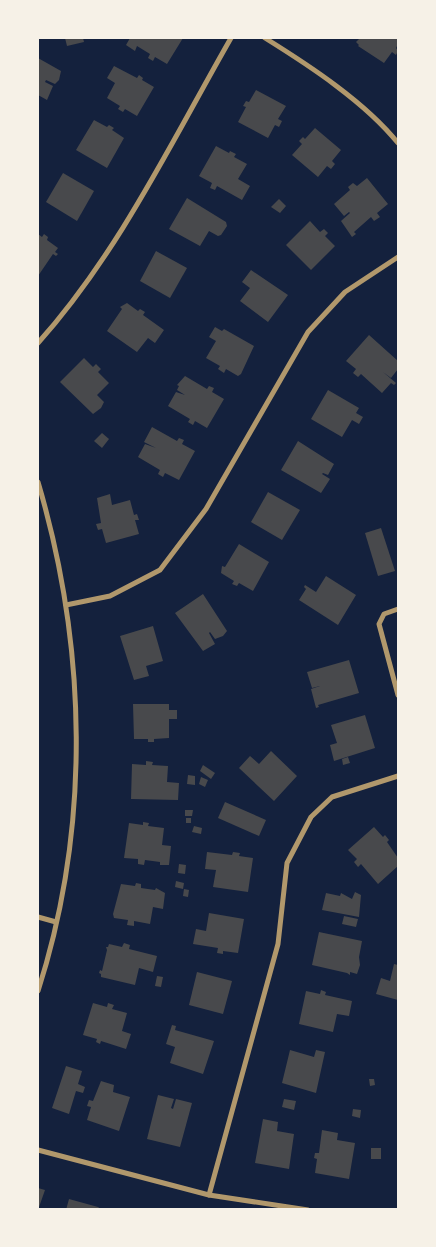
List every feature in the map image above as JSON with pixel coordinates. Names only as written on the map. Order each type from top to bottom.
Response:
[{"type":"street","points":[[38,343],[67,311],[92,276],[143,193],[232,38]]},
{"type":"street","points":[[265,38],[330,82],[389,132],[398,144]]},
{"type":"street","points":[[66,605],[110,596],[160,570],[206,509],[308,332],[345,292],[398,257]]},
{"type":"street","points":[[38,482],[49,521],[66,605],[75,685],[77,748],[72,826],[56,922],[38,991]]},
{"type":"street","points":[[398,609],[384,614],[379,624],[398,694]]},
{"type":"street","points":[[209,1195],[278,944],[287,863],[311,817],[332,797],[398,776]]},
{"type":"street","points":[[38,917],[56,922]]},
{"type":"street","points":[[38,1150],[209,1195],[308,1210]]},
{"type":"building","points":[[65,38],[83,38],[84,42],[67,46]]},
{"type":"building","points":[[130,38],[183,38],[167,64],[155,57],[153,61],[148,58],[150,54],[137,46],[135,51],[126,45]]},
{"type":"building","points":[[360,38],[398,38],[396,48],[398,51],[396,55],[392,52],[384,63],[358,46],[356,42]]},
{"type":"building","points":[[38,58],[61,71],[59,80],[55,84],[46,80],[45,82],[53,86],[47,100],[38,95]]},
{"type":"building","points":[[114,66],[137,78],[139,75],[143,78],[142,80],[154,87],[137,116],[125,109],[123,112],[118,109],[120,106],[107,98],[115,83],[107,78]]},
{"type":"building","points":[[256,90],[286,106],[278,119],[282,121],[279,127],[275,125],[268,138],[238,122],[246,107],[243,106],[246,101],[249,102]]},
{"type":"building","points":[[94,120],[107,127],[109,125],[114,128],[112,130],[124,138],[107,168],[76,150]]},
{"type":"building","points":[[315,128],[341,150],[332,161],[335,164],[331,169],[327,166],[318,177],[292,155],[302,144],[299,141],[303,137],[305,139]]},
{"type":"building","points":[[216,146],[229,153],[230,151],[236,154],[234,157],[247,164],[238,179],[250,186],[242,200],[217,186],[215,190],[210,188],[212,183],[199,176]]},
{"type":"building","points":[[63,173],[94,191],[77,221],[46,202]]},
{"type":"building","points":[[367,178],[388,204],[377,213],[380,217],[374,221],[371,217],[354,232],[356,234],[352,237],[341,221],[350,213],[344,216],[334,204],[350,190],[348,187],[353,183],[357,186]]},
{"type":"building","points":[[187,198],[226,222],[227,226],[221,235],[218,236],[209,231],[200,246],[169,229]]},
{"type":"building","points":[[279,199],[286,206],[280,213],[271,207]]},
{"type":"building","points":[[310,221],[320,232],[324,229],[328,233],[325,236],[335,246],[311,270],[286,245]]},
{"type":"building","points":[[38,234],[42,237],[44,234],[48,237],[47,240],[58,248],[55,252],[58,254],[56,256],[53,254],[38,276]]},
{"type":"building","points":[[156,251],[187,268],[170,298],[140,281]]},
{"type":"building","points":[[251,270],[288,295],[268,322],[240,301],[250,288],[242,282]]},
{"type":"building","points":[[127,303],[138,311],[140,309],[145,312],[143,315],[164,330],[155,343],[148,338],[137,352],[107,331],[122,309],[120,307]]},
{"type":"building","points":[[215,327],[222,331],[224,329],[254,346],[241,374],[238,376],[226,369],[224,373],[218,369],[220,366],[206,358],[216,341],[209,337]]},
{"type":"building","points":[[369,335],[398,361],[398,369],[391,378],[383,372],[396,383],[394,385],[391,383],[382,393],[361,374],[358,377],[353,373],[356,369],[346,361]]},
{"type":"building","points":[[84,358],[93,367],[96,364],[101,369],[98,372],[109,383],[97,395],[104,402],[101,408],[93,414],[60,382]]},
{"type":"building","points":[[185,376],[207,389],[209,386],[214,388],[212,392],[224,399],[207,428],[195,421],[193,425],[188,422],[190,419],[168,406],[176,392],[185,395],[177,390],[179,386],[177,385]]},
{"type":"building","points":[[328,390],[359,408],[356,413],[363,417],[359,424],[352,420],[342,437],[311,419]]},
{"type":"building","points":[[152,427],[177,441],[179,438],[184,440],[182,444],[195,451],[179,480],[165,473],[163,477],[158,474],[160,470],[138,457],[145,444],[156,448],[144,442]]},
{"type":"building","points":[[102,433],[109,439],[102,448],[94,441]]},
{"type":"building","points":[[298,441],[334,464],[328,475],[322,474],[330,479],[321,493],[281,470]]},
{"type":"building","points":[[268,492],[300,510],[282,540],[251,522]]},
{"type":"building","points":[[110,494],[112,505],[130,500],[134,515],[137,514],[139,520],[135,520],[139,534],[106,543],[102,529],[98,530],[96,524],[101,523],[97,498]]},
{"type":"building","points":[[381,528],[395,571],[378,576],[365,533]]},
{"type":"building","points":[[239,544],[269,562],[253,591],[239,583],[237,586],[232,584],[234,581],[221,573],[222,566],[225,567]]},
{"type":"building","points":[[326,576],[356,595],[338,625],[299,600],[306,589],[305,585],[316,592]]},
{"type":"building","points":[[203,594],[227,631],[223,636],[215,639],[210,632],[215,644],[203,651],[175,613]]},
{"type":"building","points":[[153,626],[163,661],[146,666],[149,676],[134,680],[120,636]]},
{"type":"building","points":[[349,660],[359,693],[318,705],[319,707],[316,708],[311,689],[320,686],[312,688],[307,672]]},
{"type":"building","points":[[133,704],[169,704],[169,710],[177,710],[177,719],[169,719],[169,738],[154,739],[154,742],[148,742],[148,739],[134,739]]},
{"type":"building","points":[[365,715],[375,748],[334,761],[330,745],[337,743],[331,725]]},
{"type":"building","points":[[271,751],[297,776],[274,801],[239,768],[250,756],[259,764]]},
{"type":"building","points":[[348,757],[350,763],[343,765],[342,759]]},
{"type":"building","points":[[146,761],[153,762],[152,765],[168,766],[167,782],[179,783],[178,800],[131,799],[132,764],[146,765]]},
{"type":"building","points":[[203,765],[215,773],[211,779],[200,771]]},
{"type":"building","points":[[188,775],[195,776],[195,785],[187,784]]},
{"type":"building","points":[[201,777],[208,780],[205,787],[199,784]]},
{"type":"building","points":[[225,802],[266,820],[259,836],[218,818]]},
{"type":"building","points":[[185,810],[193,810],[192,816],[185,816]]},
{"type":"building","points":[[186,818],[191,818],[191,823],[186,823]]},
{"type":"building","points":[[143,822],[149,823],[148,826],[164,828],[162,845],[171,846],[169,865],[160,865],[160,862],[145,860],[144,865],[138,864],[138,859],[124,858],[129,823],[143,825]]},
{"type":"building","points":[[194,826],[202,828],[201,834],[192,832]]},
{"type":"building","points":[[374,827],[383,837],[385,835],[389,840],[387,842],[398,858],[398,866],[378,884],[361,864],[358,867],[354,862],[357,859],[348,850]]},
{"type":"building","points":[[207,852],[232,855],[233,852],[240,853],[239,856],[253,858],[248,892],[213,887],[216,870],[205,869]]},
{"type":"building","points":[[179,864],[186,865],[185,874],[178,873]]},
{"type":"building","points":[[176,881],[184,883],[183,889],[175,887]]},
{"type":"building","points":[[136,883],[141,884],[141,888],[155,890],[156,888],[165,893],[163,909],[153,907],[150,924],[134,921],[134,926],[127,925],[128,920],[114,918],[113,914],[121,884],[135,886]]},
{"type":"building","points":[[184,889],[189,890],[188,897],[183,896]]},
{"type":"building","points":[[355,892],[361,895],[359,917],[322,910],[326,893],[340,896],[341,893],[352,899]]},
{"type":"building","points":[[209,913],[244,919],[238,953],[223,951],[223,954],[217,953],[218,948],[193,944],[196,929],[206,931]]},
{"type":"building","points":[[344,916],[358,919],[356,927],[342,924]]},
{"type":"building","points":[[319,932],[362,941],[359,957],[360,965],[357,974],[350,972],[350,975],[312,965]]},
{"type":"building","points":[[124,943],[130,945],[129,949],[157,956],[153,972],[139,968],[135,985],[101,977],[99,973],[100,970],[102,971],[106,947],[109,944],[122,947]]},
{"type":"building","points":[[394,964],[398,965],[398,1000],[376,994],[381,978],[390,981]]},
{"type":"building","points":[[197,972],[232,981],[223,1014],[189,1005]]},
{"type":"building","points":[[157,976],[163,977],[161,987],[155,986]]},
{"type":"building","points":[[321,990],[326,992],[325,995],[352,1001],[349,1016],[337,1014],[333,1032],[299,1024],[306,991],[320,994]]},
{"type":"building","points":[[93,1003],[107,1007],[108,1003],[114,1005],[112,1009],[127,1013],[122,1031],[131,1034],[126,1049],[101,1041],[100,1044],[96,1042],[97,1039],[83,1035]]},
{"type":"building","points":[[172,1025],[176,1026],[175,1030],[214,1041],[203,1074],[170,1063],[175,1047],[166,1044]]},
{"type":"building","points":[[290,1050],[314,1057],[316,1050],[325,1052],[316,1093],[282,1083]]},
{"type":"building","points":[[66,1066],[82,1071],[78,1084],[85,1087],[83,1093],[76,1091],[69,1114],[52,1108]]},
{"type":"building","points":[[369,1079],[374,1079],[375,1085],[370,1086]]},
{"type":"building","points":[[101,1081],[114,1085],[113,1092],[130,1097],[119,1131],[87,1120],[91,1107],[87,1106],[89,1100],[93,1101]]},
{"type":"building","points":[[158,1095],[174,1099],[171,1108],[173,1109],[176,1099],[192,1103],[180,1147],[147,1139]]},
{"type":"building","points":[[284,1099],[296,1101],[294,1110],[282,1107]]},
{"type":"building","points":[[353,1109],[361,1110],[360,1118],[352,1116]]},
{"type":"building","points":[[263,1119],[278,1122],[277,1131],[294,1134],[289,1169],[255,1163]]},
{"type":"building","points":[[322,1130],[338,1133],[337,1140],[355,1143],[349,1179],[315,1173],[317,1159],[314,1158],[315,1153],[319,1153]]},
{"type":"building","points":[[371,1148],[381,1148],[381,1159],[371,1159]]},
{"type":"building","points":[[38,1188],[45,1190],[38,1210]]},
{"type":"building","points":[[69,1199],[98,1207],[102,1210],[66,1210]]}]
